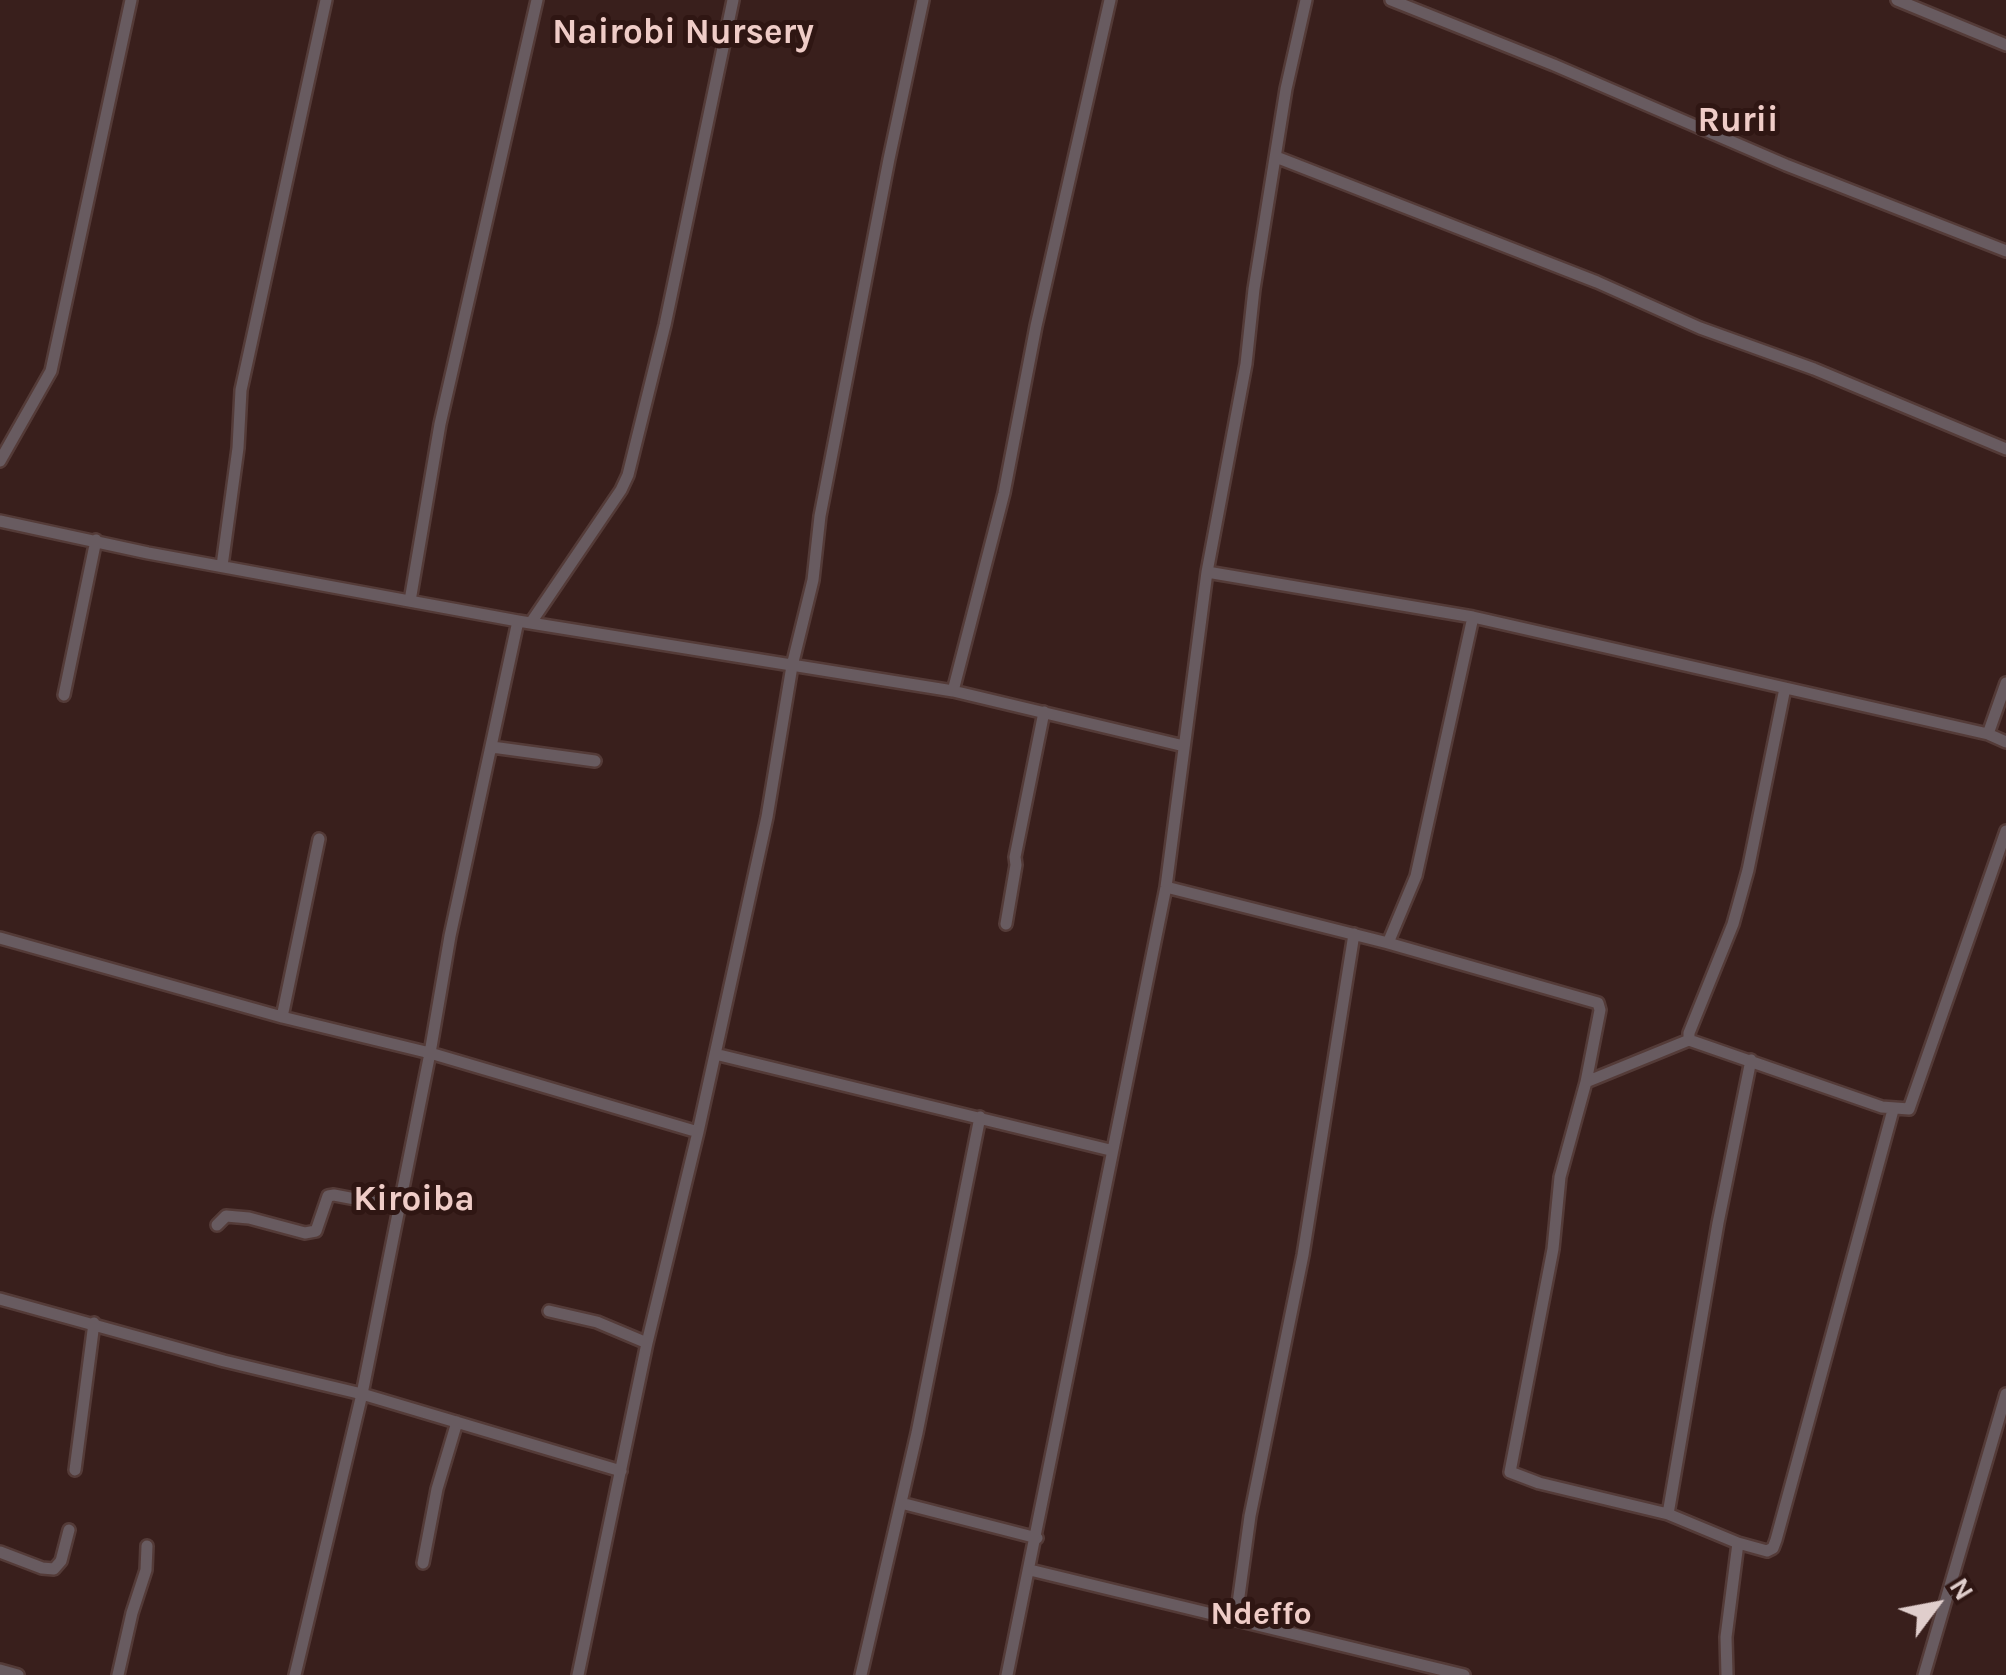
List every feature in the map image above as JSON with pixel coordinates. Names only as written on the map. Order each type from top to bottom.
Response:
[{"type":"street","points":[[0,460],[51,370],[130,0]]},
{"type":"street","points":[[222,566],[238,448],[241,390],[326,0]]},
{"type":"street","points":[[410,601],[440,424],[537,0]]},
{"type":"street","points":[[532,621],[628,475],[665,325],[733,0]]},
{"type":"street","points":[[578,1675],[647,1343],[767,818],[792,666],[812,580],[820,516],[924,0]]},
{"type":"street","points":[[953,691],[1004,493],[1036,326],[1110,0]]},
{"type":"street","points":[[1007,1675],[1166,887],[1207,572],[1306,0]]},
{"type":"street","points":[[1391,0],[1569,71],[1786,165],[2006,251]]},
{"type":"street","points":[[1897,0],[2006,45]]},
{"type":"street","points":[[1276,157],[1597,282],[1700,328],[1848,382],[2006,449]]},
{"type":"street","points":[[0,521],[148,554],[518,621],[953,691],[1184,746]]},
{"type":"street","points":[[64,695],[96,540]]},
{"type":"street","points":[[1207,572],[1474,616],[1988,734],[2006,742]]},
{"type":"street","points":[[1388,943],[1416,876],[1474,616]]},
{"type":"street","points":[[296,1675],[362,1394],[457,900],[518,621]]},
{"type":"street","points":[[1988,734],[2006,682]]},
{"type":"street","points":[[1689,1040],[1688,1034],[1733,924],[1748,870],[1785,688]]},
{"type":"street","points":[[1006,924],[1044,712]]},
{"type":"street","points":[[492,747],[595,761]]},
{"type":"street","points":[[1586,1082],[1689,1040],[1892,1110],[1905,1110],[1910,1106],[2006,831]]},
{"type":"street","points":[[282,1017],[319,840]]},
{"type":"street","points":[[1166,887],[1598,1002],[1600,1010],[1586,1082],[1560,1177],[1553,1249],[1510,1472],[1538,1483],[1668,1514],[1738,1543],[1774,1548],[1892,1110]]},
{"type":"street","points":[[1236,1618],[1250,1516],[1303,1255],[1354,934]]},
{"type":"street","points":[[0,938],[282,1017],[430,1053],[698,1132]]},
{"type":"street","points":[[715,1054],[1110,1150]]},
{"type":"street","points":[[1668,1514],[1718,1223],[1751,1060]]},
{"type":"street","points":[[861,1675],[901,1503],[980,1117]]},
{"type":"street","points":[[217,1224],[226,1216],[305,1233],[316,1231],[328,1196],[334,1195],[398,1207]]},
{"type":"street","points":[[0,1298],[224,1361],[362,1394],[621,1471]]},
{"type":"street","points":[[548,1311],[597,1322],[647,1343]]},
{"type":"street","points":[[76,1470],[94,1324]]},
{"type":"street","points":[[1924,1675],[2006,1394]]},
{"type":"street","points":[[423,1563],[437,1490],[457,1422]]},
{"type":"street","points":[[901,1503],[1037,1538]]},
{"type":"street","points":[[0,1552],[54,1569],[61,1562],[69,1530]]},
{"type":"street","points":[[1727,1675],[1726,1637],[1738,1543]]},
{"type":"street","points":[[118,1675],[146,1570],[147,1546]]},
{"type":"street","points":[[1030,1570],[1236,1618],[1427,1671],[1464,1675]]},
{"type":"street","points":[[0,1670],[18,1675]]},
{"type":"district","name":"Nairobi Nursery","points":[[683,33]]},
{"type":"district","name":"Rurii","points":[[1738,121]]},
{"type":"district","name":"Kiroiba","points":[[414,1200]]},
{"type":"district","name":"Ndeffo","points":[[1261,1615]]}]
